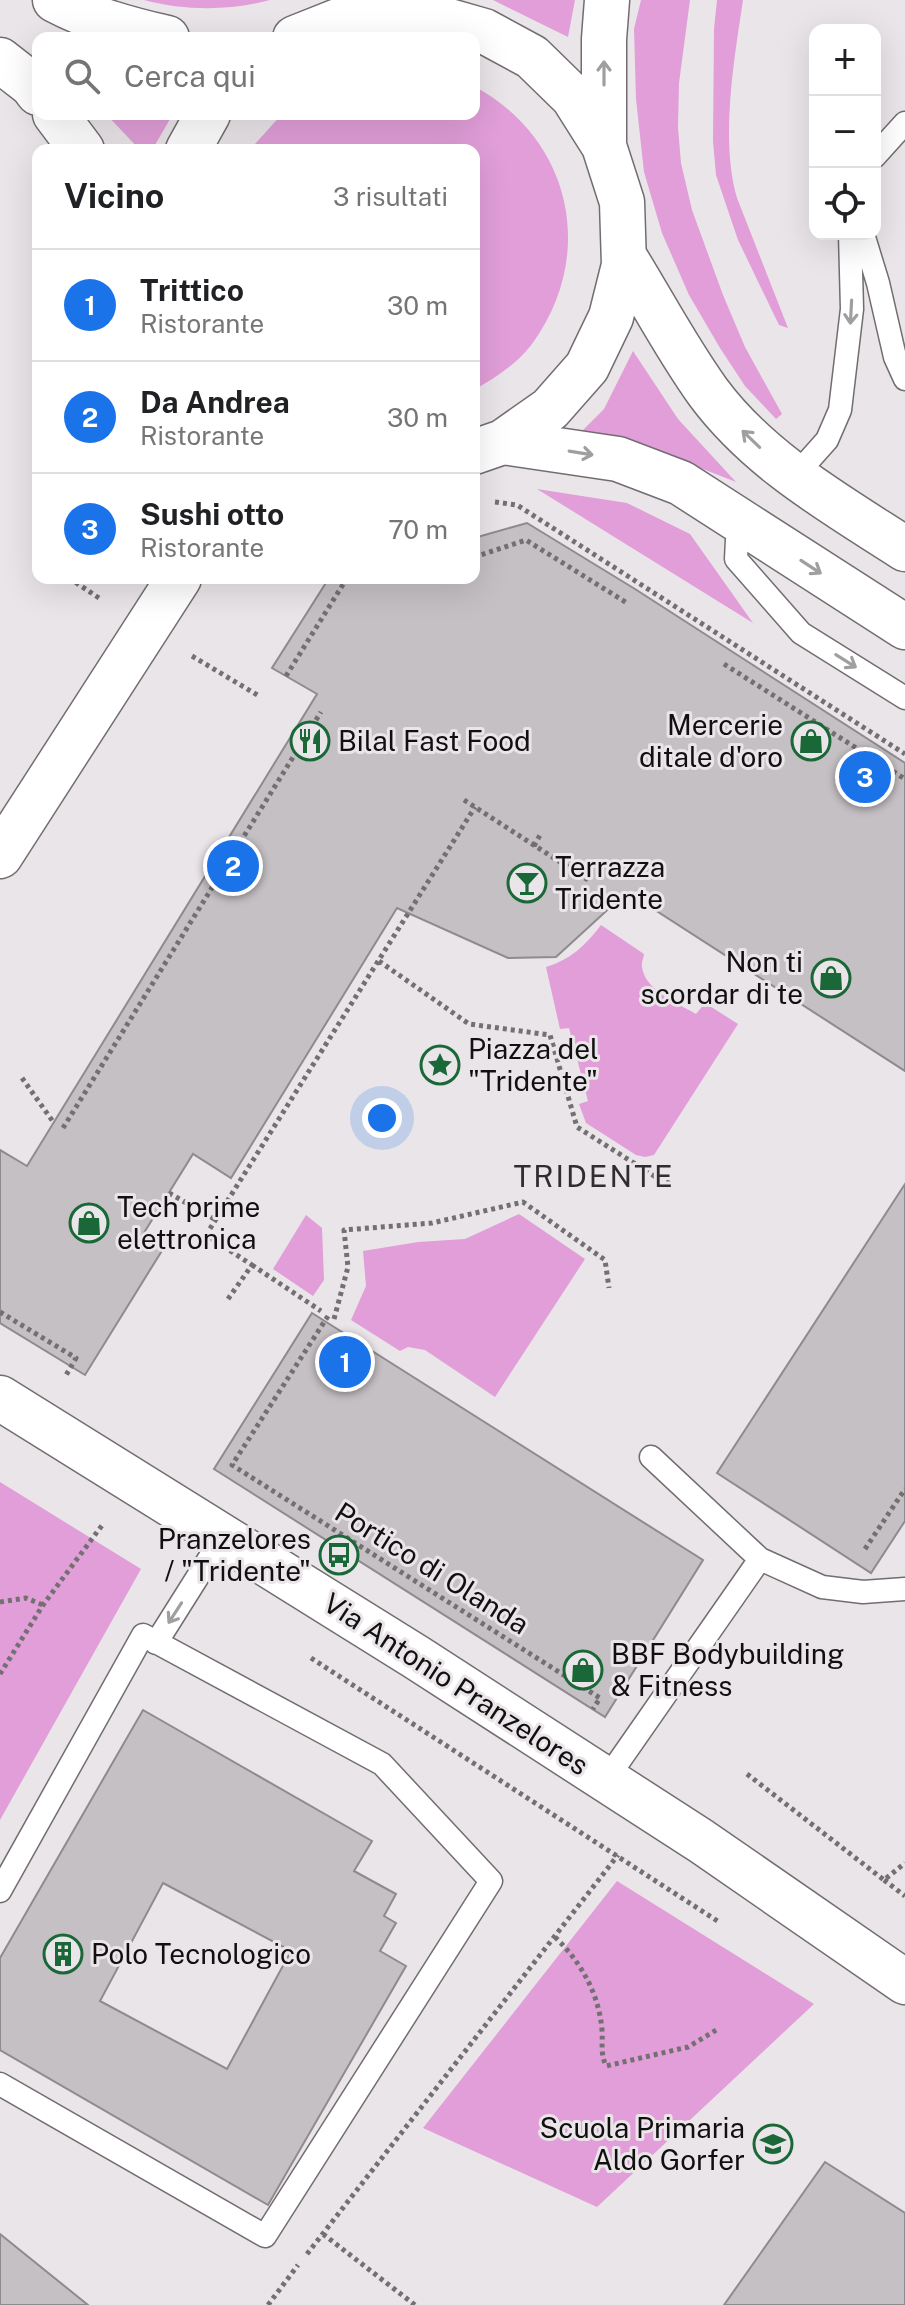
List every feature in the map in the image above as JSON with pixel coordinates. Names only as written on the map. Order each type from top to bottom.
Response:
[{"type":"main road","points":[[604,146],[607,0]]},
{"type":"main road","points":[[69,3],[124,29],[138,32]]},
{"type":"main road","points":[[306,32],[397,4],[484,31],[532,57],[573,97],[604,146],[622,202],[624,256],[611,317],[587,367],[550,409],[489,447]]},
{"type":"main road","points":[[0,60],[32,85]]},
{"type":"main road","points":[[60,120],[78,144]]},
{"type":"main road","points":[[191,144],[205,120]]},
{"type":"main road","points":[[624,256],[709,394],[750,439],[794,477],[905,549]]},
{"type":"main road","points":[[489,447],[618,459],[681,483],[905,627]]},
{"type":"main road","points":[[0,856],[175,584]]},
{"type":"main road","name":"Via Antonio Pranzelores","points":[[0,1398],[224,1535],[651,1809],[905,1982]]},
{"type":"lane","points":[[881,149],[905,123]]},
{"type":"lane","points":[[794,477],[827,440],[840,410],[852,309],[850,240]]},
{"type":"lane","points":[[865,240],[895,357],[905,379]]},
{"type":"lane","points":[[738,520],[736,559],[801,633],[905,698]]},
{"type":"lane","points":[[651,1457],[760,1559],[822,1587],[863,1592],[905,1589]]},
{"type":"lane","points":[[156,1643],[224,1535]]},
{"type":"lane","points":[[606,1780],[760,1559]]},
{"type":"lane","points":[[0,1891],[143,1635],[382,1764],[491,1881],[265,2236],[0,2084]]},
{"type":"path","points":[[484,500],[517,505],[905,754]]},
{"type":"path","points":[[480,555],[526,540],[627,603]]},
{"type":"path","points":[[78,584],[109,605]]},
{"type":"path","points":[[286,676],[343,584]]},
{"type":"path","points":[[675,615],[679,608]]},
{"type":"path","points":[[183,651],[259,696]]},
{"type":"path","points":[[724,664],[905,779]]},
{"type":"path","points":[[63,1128],[321,712]]},
{"type":"path","points":[[464,800],[588,880]]},
{"type":"path","points":[[321,1311],[206,1235],[475,807]]},
{"type":"path","points":[[534,846],[540,835]]},
{"type":"path","points":[[379,961],[469,1024],[550,1035],[577,1127],[671,1184]]},
{"type":"path","points":[[22,1078],[54,1123]]},
{"type":"path","points":[[169,1193],[216,1220]]},
{"type":"path","name":"Portico di Olanda","points":[[593,1709],[600,1698],[232,1465],[331,1317],[348,1267],[344,1230],[432,1223],[523,1202],[605,1260],[609,1288]]},
{"type":"path","points":[[228,1299],[252,1265]]},
{"type":"path","points":[[0,1312],[76,1358],[72,1367]]},
{"type":"path","points":[[864,1550],[905,1489]]},
{"type":"path","points":[[0,1674],[43,1605],[103,1524],[90,1516]]},
{"type":"path","points":[[0,1602],[26,1598],[43,1605]]},
{"type":"path","points":[[300,1651],[721,1923]]},
{"type":"path","points":[[747,1774],[905,1896]]},
{"type":"path","points":[[268,2305],[617,1857],[651,1809]]},
{"type":"path","points":[[884,1880],[905,1863]]},
{"type":"path","points":[[555,1937],[580,1966],[597,1999],[602,2030],[601,2055],[606,2066],[688,2047],[718,2029]]},
{"type":"path","points":[[323,2234],[415,2305]]},
{"type":"shaded area","points":[[144,0],[270,0],[207,8]]},
{"type":"shaded area","points":[[493,0],[575,0],[568,37]]},
{"type":"shaded area","points":[[641,0],[690,0],[679,83],[681,163],[692,210],[723,295],[745,347],[782,414],[776,419],[745,386],[720,348],[689,295],[662,233],[644,172],[636,99],[634,29]]},
{"type":"shaded area","points":[[717,0],[743,0],[730,100],[732,175],[737,198],[788,328],[779,325],[738,240],[716,175],[713,141]]},
{"type":"shaded area","points":[[480,90],[507,109],[534,136],[553,167],[564,202],[568,237],[564,274],[552,310],[532,344],[513,364],[480,386],[480,144],[255,144],[277,120],[480,120]]},
{"type":"shaded area","points":[[112,120],[170,120],[156,144],[134,144]]},
{"type":"shaded area","points":[[633,351],[678,419],[736,482],[655,450],[581,432],[604,409]]},
{"type":"shaded area","points":[[537,489],[627,503],[690,534],[753,623]]},
{"type":"shaded area","points":[[601,925],[644,954],[644,976],[664,996],[696,1014],[705,1003],[738,1024],[654,1155],[645,1157],[636,1155],[586,1123],[579,1104],[588,1101],[569,1028],[560,1029],[546,967],[577,951]]},
{"type":"shaded area","points":[[519,1214],[585,1259],[495,1397],[425,1350],[408,1347],[400,1351],[351,1320],[366,1286],[363,1251],[418,1242],[465,1239]]},
{"type":"shaded area","points":[[306,1215],[322,1228],[324,1280],[313,1296],[273,1269]]},
{"type":"shaded area","points":[[0,1482],[141,1569],[0,1820]]},
{"type":"shaded area","points":[[617,1881],[814,2004],[597,2207],[423,2128]]},
{"type":"building","points":[[527,523],[905,763],[905,1071],[627,892],[556,957],[508,958],[397,908],[231,1178],[193,1154],[142,1236],[163,1249],[85,1375],[0,1323],[0,1150],[27,1166],[317,694],[272,668],[325,584],[480,584],[480,536]]},
{"type":"building","points":[[905,1184],[905,1521],[871,1573],[717,1473]]},
{"type":"building","points":[[312,1313],[703,1560],[605,1717],[214,1469]]},
{"type":"building","name":"Polo Tecnologico","points":[[143,1710],[372,1841],[354,1871],[396,1894],[384,1916],[396,1923],[380,1951],[406,1966],[268,2205],[0,2050],[0,1958]],"holes":[[[163,1883],[291,1951],[227,2069],[100,2001]]]},
{"type":"building","points":[[825,2162],[905,2213],[905,2305],[724,2305]]},
{"type":"building","points":[[0,2234],[88,2305],[0,2305]]},
{"type":"place","name":"Bilal Fast Food","points":[[310,741]]},
{"type":"place","name":"Mercerie ditale d'oro","points":[[811,741]]},
{"type":"place","name":"Sushi otto","points":[[865,777]]},
{"type":"place","name":"Da Andrea","points":[[233,866]]},
{"type":"place","name":"Terrazza Tridente","points":[[527,883]]},
{"type":"place","name":"Non ti scordar di te","points":[[831,978]]},
{"type":"place","name":"Piazza del \"Tridente\"","points":[[440,1065]]},
{"type":"place","name":"Tech prime elettronica","points":[[89,1223]]},
{"type":"place","name":"Trittico","points":[[345,1362]]},
{"type":"place","name":"Pranzelores / \"Tridente\"","points":[[339,1555]]},
{"type":"place","name":"BBF Bodybuilding & Fitness","points":[[583,1670]]},
{"type":"place","name":"Polo Tecnologico","points":[[63,1954]]},
{"type":"place","name":"Scuola Primaria Aldo Gorfer","points":[[773,2144]]},
{"type":"district","name":"TRIDENTE","points":[[594,1177]]}]
